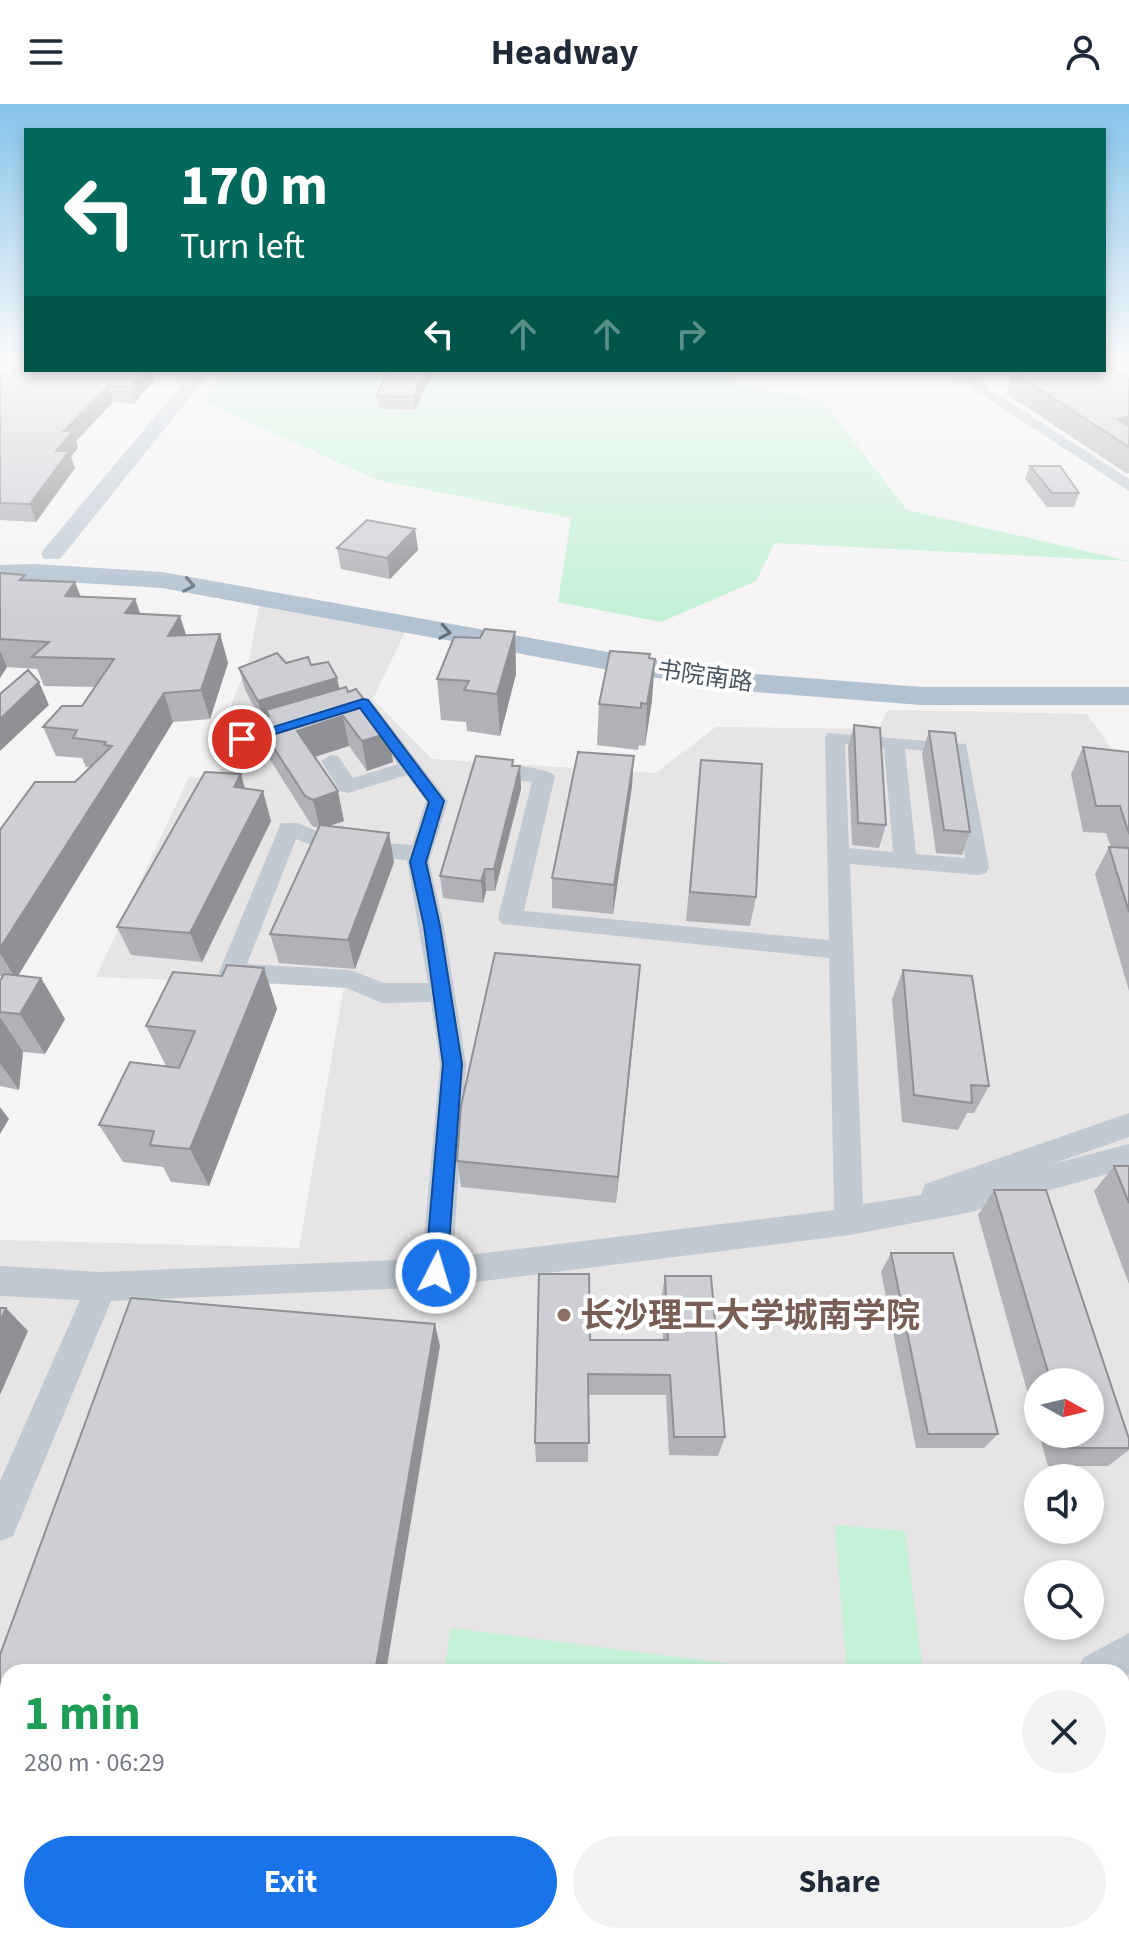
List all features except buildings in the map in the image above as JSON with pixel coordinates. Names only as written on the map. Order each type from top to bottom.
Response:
[{"type":"main road","name":"书院南路","points":[[0,555],[52,554],[180,563],[638,646],[763,664],[919,678],[1129,678]]},
{"type":"main road","name":"书院南路","points":[[0,573],[34,572],[162,580],[636,666],[756,683],[921,696],[1129,696]]},
{"type":"street","points":[[52,554],[142,444]]},
{"type":"street","points":[[1065,444],[1129,486]]},
{"type":"street","points":[[348,708],[363,703],[437,801],[418,862],[453,1064],[436,1273]]},
{"type":"street","points":[[242,739],[317,717]]},
{"type":"street","points":[[840,855],[978,867],[959,748],[835,737],[849,1222]]},
{"type":"street","points":[[894,742],[905,860]]},
{"type":"street","points":[[331,761],[348,786],[411,767]]},
{"type":"street","points":[[473,769],[544,776],[510,918],[842,950]]},
{"type":"street","points":[[421,853],[334,846],[289,828],[231,972],[350,979],[382,993],[442,992]]},
{"type":"street","points":[[849,1222],[1129,1125]]},
{"type":"street","points":[[0,1281],[101,1287],[436,1273],[849,1222],[967,1200],[1129,1156]]},
{"type":"street","points":[[0,1523],[101,1287]]},
{"type":"street","points":[[1110,1664],[1129,1652]]},
{"type":"shaded area","name":"长沙理工大学城南学院","points":[[259,606],[405,632],[373,699],[432,759],[655,773],[716,727],[878,729],[888,710],[1087,714],[1129,774],[1129,1664],[0,1664],[0,1240],[299,1248],[344,986],[96,977],[189,777],[215,778],[226,764],[216,743],[249,660]]},
{"type":"green space","points":[[298,444],[856,444],[907,510],[1129,561],[775,543],[756,581],[661,622],[558,602],[571,518],[377,480]]},
{"type":"green space","points":[[835,1525],[905,1531],[922,1664],[846,1664]]},
{"type":"green space","points":[[451,1628],[733,1664],[445,1664]]},
{"type":"place","name":"长沙理工大学城南学院","points":[[564,1315]]},
{"type":"route","points":[[242,739],[363,703],[437,801],[418,862],[432,926],[453,1064],[436,1273]]}]
